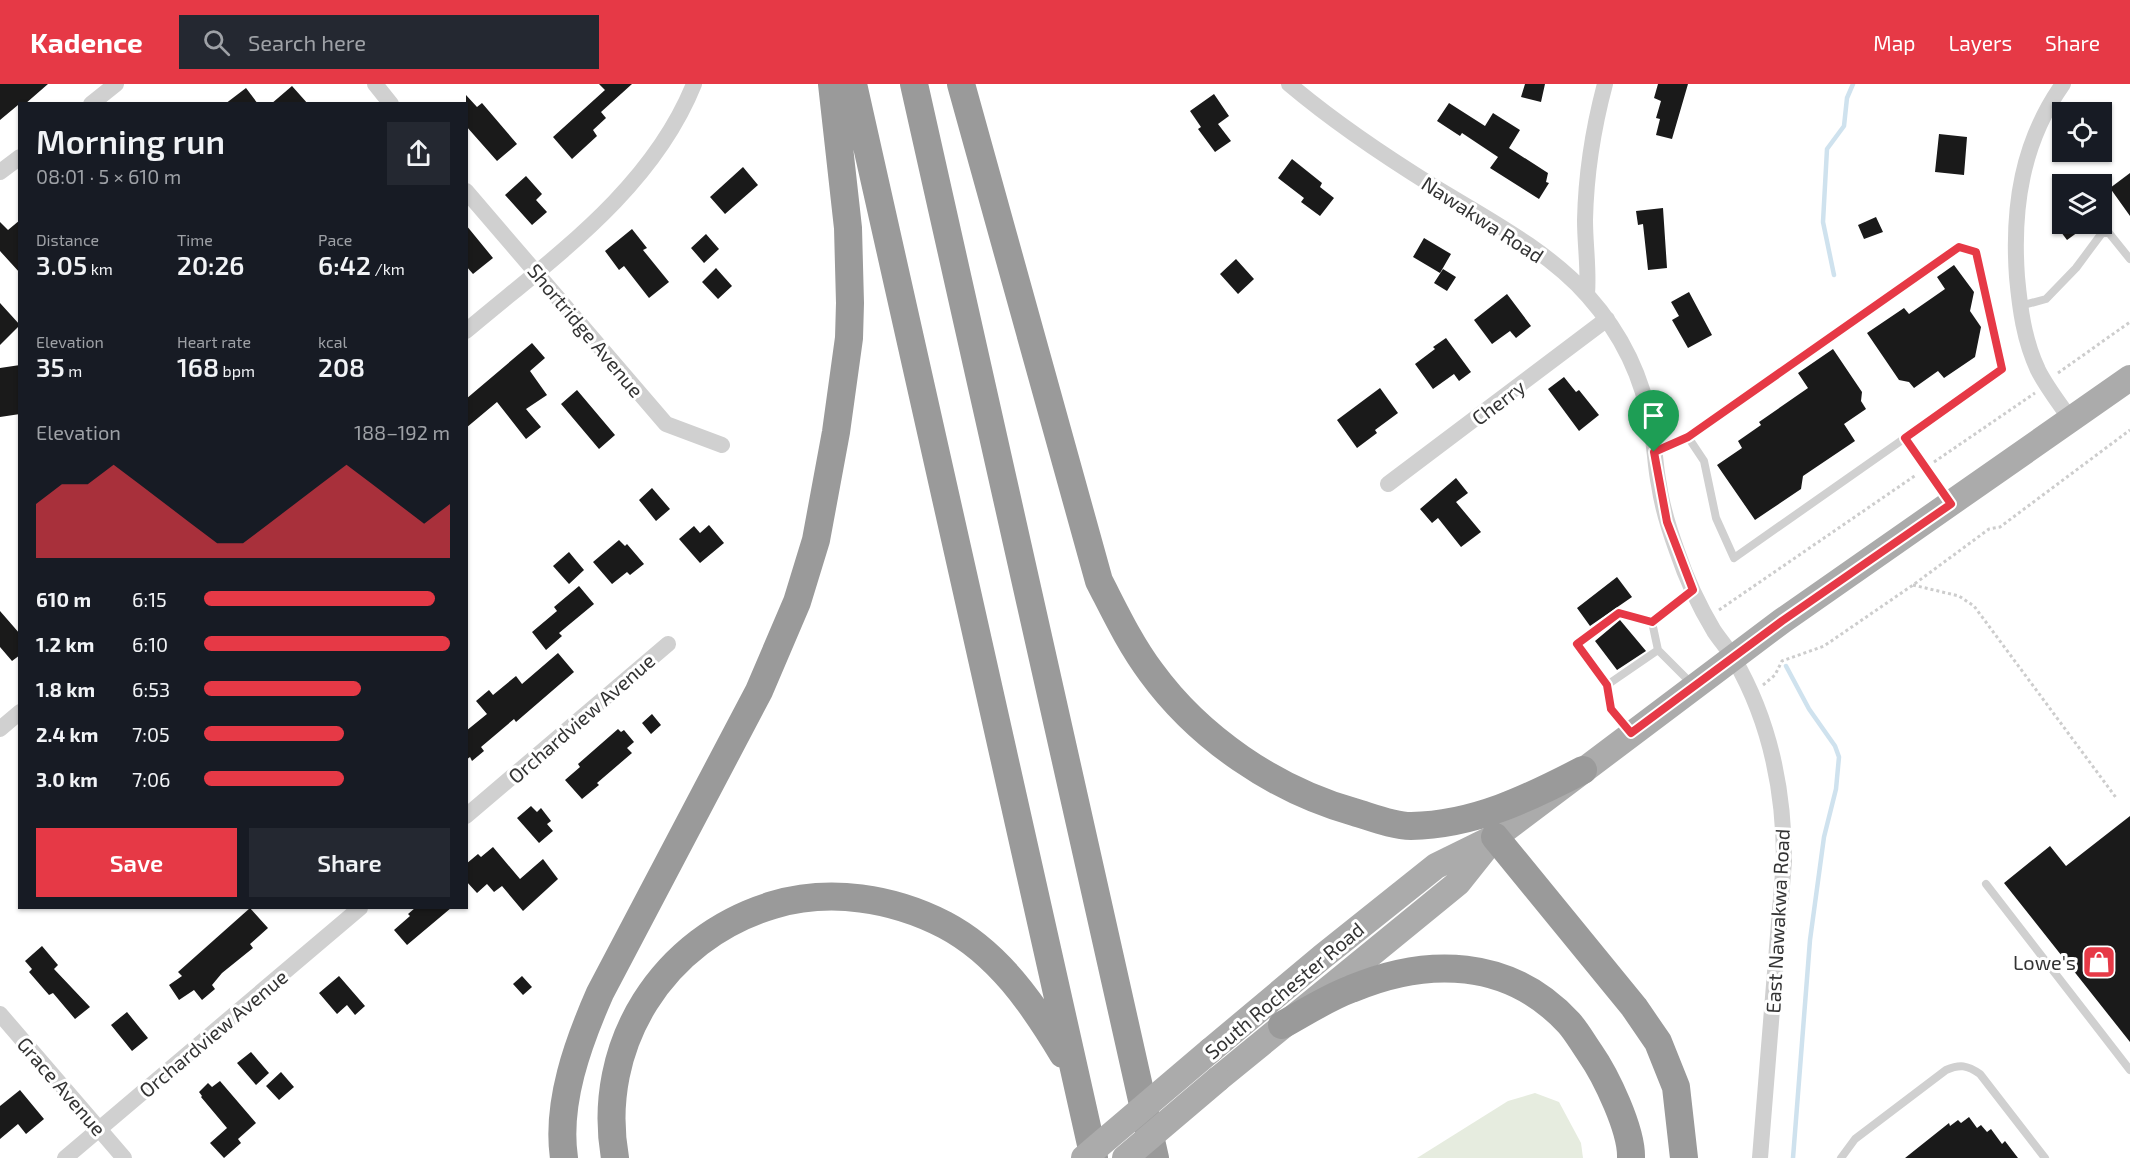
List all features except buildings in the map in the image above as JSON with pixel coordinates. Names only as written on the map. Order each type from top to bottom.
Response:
[{"type":"highway","points":[[564,1158],[564,1112],[570,1076],[585,1027],[600,993],[759,691],[797,602],[816,540],[836,432],[849,338],[848,228],[832,84]]},
{"type":"highway","points":[[853,84],[1094,1158]]},
{"type":"highway","points":[[914,84],[1155,1158]]},
{"type":"highway","points":[[961,84],[1099,581],[1126,633],[1151,673],[1183,709],[1204,730],[1233,752],[1290,786],[1336,807],[1408,826],[1452,823],[1497,810],[1541,792],[1583,770]]},
{"type":"highway","points":[[1495,837],[1634,1007],[1658,1042],[1676,1087],[1683,1158]]},
{"type":"highway","points":[[615,1158],[610,1105],[616,1068],[628,1033],[647,997],[670,969],[695,947],[728,924],[773,905],[813,897],[856,897],[888,903],[922,914],[969,940],[1007,974],[1027,998],[1075,1073]]},
{"type":"highway","points":[[1282,1024],[1349,989],[1391,974],[1428,967],[1468,968],[1505,979],[1537,995],[1569,1023],[1596,1061],[1618,1104],[1631,1158]]},
{"type":"main road","name":"South Rochester Road","points":[[1084,1158],[1210,1050],[1436,866],[1495,837],[1733,657],[2130,378]]},
{"type":"main road","name":"South Rochester Road","points":[[1125,1158],[1282,1024],[1458,883],[1495,837]]},
{"type":"street","points":[[94,102],[116,84]]},
{"type":"street","points":[[375,84],[390,102]]},
{"type":"street","points":[[468,329],[583,232],[642,172],[672,130],[694,84]]},
{"type":"street","name":"Nawakwa Road","points":[[1289,84],[1390,159],[1511,233],[1587,294],[1607,319],[1634,365],[1641,387],[1652,428],[1654,452],[1667,522],[1693,590],[1711,625],[1733,657]]},
{"type":"street","points":[[1587,294],[1589,276],[1586,190],[1597,112],[1605,84]]},
{"type":"street","points":[[2063,84],[2040,121],[2022,172],[2015,231],[2019,306],[2025,334],[2038,369],[2071,420]]},
{"type":"street","points":[[0,172],[18,158]]},
{"type":"street","name":"Shortridge Avenue","points":[[468,193],[666,424],[722,445]]},
{"type":"street","name":"Cherry","points":[[1388,484],[1607,319]]},
{"type":"street","name":"Orchardview Avenue","points":[[468,814],[668,644]]},
{"type":"street","name":"East Nawakwa Road","points":[[1733,657],[1763,724],[1779,782],[1783,821],[1784,861],[1760,1158]]},
{"type":"street","points":[[0,729],[18,714]]},
{"type":"street","name":"Orchardview Avenue","points":[[65,1158],[359,909]]},
{"type":"street","name":"Grace Avenue","points":[[0,1014],[124,1158]]},
{"type":"lane","points":[[2019,306],[2046,299],[2076,268],[2102,233],[2109,233],[2130,259]]},
{"type":"lane","points":[[1654,452],[1688,437],[1959,247],[1976,252],[2002,369],[1734,558],[1716,518],[1704,461],[1688,437]]},
{"type":"lane","points":[[1905,438],[1951,504]]},
{"type":"lane","points":[[1652,622],[1693,590]]},
{"type":"lane","points":[[1631,733],[1611,709],[1607,685],[1577,644],[1619,613],[1652,622]]},
{"type":"lane","points":[[1652,622],[1658,650],[1694,686]]},
{"type":"lane","points":[[1607,685],[1658,650]]},
{"type":"lane","points":[[1986,884],[2130,1070]]},
{"type":"lane","points":[[1841,1158],[1855,1139],[1946,1070],[1958,1065],[1969,1066],[1980,1074],[2044,1158]]},
{"type":"path","points":[[1767,682],[1775,675],[1782,661],[1824,645],[1913,585],[1989,529],[2000,527],[2130,430]]},
{"type":"path","points":[[1913,585],[1959,596],[1974,606],[2117,799]]},
{"type":"shaded area","points":[[1535,1093],[1559,1102],[1581,1143],[1583,1158],[1417,1158],[1508,1101]]},
{"type":"waterway","points":[[1834,275],[1823,222],[1827,149],[1844,126],[1847,98],[1853,84]]},
{"type":"waterway","points":[[1786,666],[1809,709],[1835,746],[1839,757],[1836,789],[1824,837],[1810,940],[1793,1158]]},
{"type":"place","name":"Lowe's","points":[[2099,962]]},
{"type":"route","points":[[1959,247],[1976,252],[2002,369],[1905,438],[1951,504],[1782,621],[1631,733],[1611,709],[1607,685],[1577,644],[1619,613],[1652,622],[1693,590],[1667,522],[1654,452],[1688,437],[1959,247]]}]
